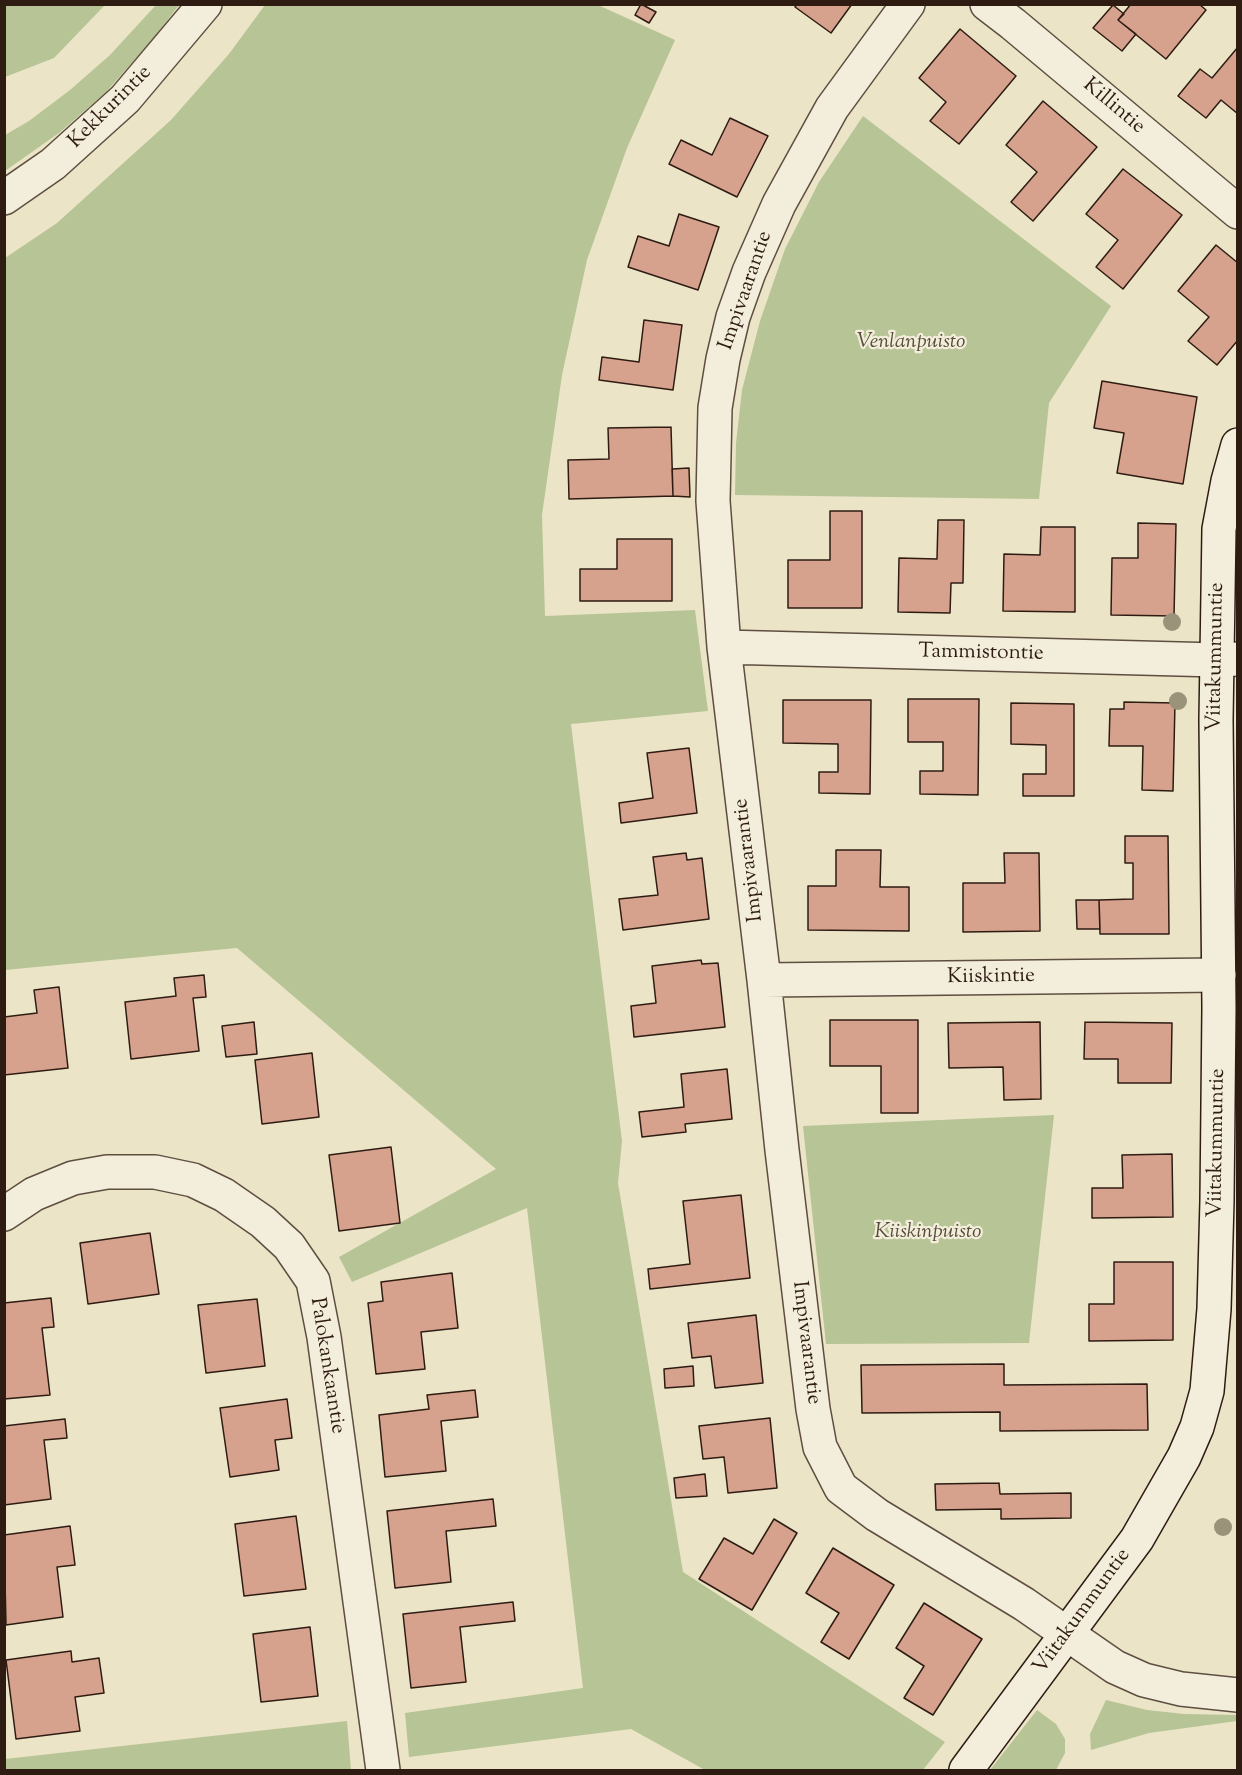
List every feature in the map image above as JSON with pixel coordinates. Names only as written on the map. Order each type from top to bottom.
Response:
[{"type":"street","name":"Kekkurintie","points":[[4,198],[53,164],[125,99],[205,4]]},
{"type":"street","name":"Impivaarantie","points":[[908,4],[832,108],[779,204],[749,272],[733,317],[715,408],[713,501],[724,647],[782,1150],[820,1447],[840,1488],[877,1515],[1024,1604],[1115,1667],[1144,1680],[1181,1689],[1238,1695]]},
{"type":"street","name":"Killintie","points":[[987,4],[1238,212]]},
{"type":"street","name":"Viitakummuntie","points":[[966,1770],[1137,1539],[1188,1447],[1197,1427],[1207,1391],[1214,1310],[1219,975],[1216,720],[1227,659],[1220,529],[1228,481],[1238,445]]},
{"type":"street","name":"Tammistontie","points":[[724,647],[1227,659]]},
{"type":"street","name":"Kiiskintie","points":[[764,980],[1219,975]]},
{"type":"street","name":"Palokankaantie","points":[[4,1214],[34,1194],[73,1178],[107,1172],[155,1172],[194,1180],[224,1195],[263,1222],[289,1246],[313,1281],[324,1337],[383,1770]]},
{"type":"green space","points":[[5,4],[105,5],[54,58],[5,77]]},
{"type":"green space","points":[[156,5],[179,5],[153,39],[106,92],[59,133],[5,171],[5,135],[29,121],[70,90],[110,55]]},
{"type":"green space","points":[[265,5],[598,5],[675,40],[627,148],[587,260],[562,375],[542,515],[545,616],[695,610],[708,711],[571,724],[622,1141],[618,1183],[683,1572],[945,1742],[923,1770],[705,1770],[631,1729],[409,1757],[405,1713],[583,1688],[527,1208],[352,1282],[339,1257],[496,1169],[237,948],[5,970],[5,258],[57,223],[171,120],[229,54]]},
{"type":"green space","name":"Venlanpuisto","points":[[863,116],[1111,306],[1049,403],[1039,499],[735,495],[736,443],[742,390],[760,321],[785,249],[819,182]]},
{"type":"green space","name":"Kiiskinpuisto","points":[[1054,1115],[1029,1343],[826,1344],[803,1126]]},
{"type":"green space","points":[[1106,1700],[1147,1710],[1184,1714],[1237,1715],[1237,1721],[1149,1733],[1091,1750],[1090,1734]]},
{"type":"green space","points":[[1037,1710],[1056,1724],[1065,1739],[1065,1753],[1056,1770],[990,1770]]},
{"type":"green space","points":[[347,1721],[351,1770],[5,1770],[5,1759]]},
{"type":"building","points":[[641,4],[656,12],[649,23],[635,15]]},
{"type":"building","points":[[797,4],[852,4],[831,33],[795,7]]},
{"type":"building","points":[[1131,4],[1199,4],[1206,10],[1166,59],[1118,20]]},
{"type":"building","points":[[1113,5],[1124,14],[1118,20],[1136,34],[1122,51],[1093,28]]},
{"type":"building","points":[[960,29],[1016,76],[959,144],[930,121],[946,102],[919,78]]},
{"type":"building","points":[[1238,47],[1238,114],[1221,100],[1206,118],[1178,96],[1200,69],[1212,78]]},
{"type":"building","points":[[1043,101],[1097,147],[1033,221],[1011,202],[1037,172],[1006,145]]},
{"type":"building","points":[[730,118],[768,136],[737,197],[669,164],[681,140],[712,155]]},
{"type":"building","points":[[1123,169],[1182,215],[1123,289],[1096,267],[1118,240],[1086,214]]},
{"type":"building","points":[[679,214],[719,227],[698,290],[628,267],[638,236],[669,246]]},
{"type":"building","points":[[1216,245],[1238,263],[1238,340],[1217,365],[1188,341],[1209,317],[1178,291]]},
{"type":"building","points":[[644,320],[682,325],[673,390],[599,380],[602,357],[639,362]]},
{"type":"building","points":[[1102,381],[1197,397],[1183,484],[1117,473],[1124,433],[1094,428]]},
{"type":"building","points":[[671,427],[673,496],[569,499],[568,460],[609,459],[608,428]]},
{"type":"building","points":[[689,468],[690,497],[673,496],[672,469]]},
{"type":"building","points":[[830,511],[862,511],[862,608],[788,608],[788,560],[830,560]]},
{"type":"building","points":[[938,520],[964,520],[963,583],[951,583],[950,613],[898,612],[899,558],[937,559]]},
{"type":"building","points":[[1138,523],[1176,524],[1174,616],[1111,615],[1112,558],[1138,558]]},
{"type":"building","points":[[1041,527],[1075,527],[1075,612],[1003,611],[1004,554],[1040,555]]},
{"type":"building","points":[[617,539],[672,539],[672,601],[580,601],[580,569],[617,569]]},
{"type":"building","points":[[908,699],[979,699],[978,795],[920,794],[920,771],[943,771],[943,742],[908,742]]},
{"type":"building","points":[[783,700],[871,700],[870,794],[819,793],[819,772],[838,772],[838,744],[783,743]]},
{"type":"building","points":[[1124,702],[1175,703],[1173,791],[1142,790],[1143,746],[1109,746],[1110,709],[1124,709]]},
{"type":"building","points":[[1011,703],[1074,704],[1074,796],[1023,796],[1023,774],[1046,774],[1046,745],[1011,744]]},
{"type":"building","points":[[689,748],[697,813],[621,823],[619,803],[653,798],[647,753]]},
{"type":"building","points":[[1125,836],[1168,836],[1169,934],[1100,934],[1099,900],[1133,899],[1133,863],[1125,863]]},
{"type":"building","points":[[836,850],[881,850],[880,887],[909,887],[909,931],[808,930],[808,886],[836,886]]},
{"type":"building","points":[[686,853],[687,860],[702,858],[709,919],[623,930],[619,899],[658,895],[653,857]]},
{"type":"building","points":[[1004,853],[1039,853],[1040,931],[963,932],[963,883],[1005,883]]},
{"type":"building","points":[[1076,900],[1099,900],[1100,929],[1077,929]]},
{"type":"building","points":[[701,960],[702,964],[718,963],[725,1027],[634,1037],[631,1006],[656,1003],[652,966]]},
{"type":"building","points":[[204,975],[206,997],[193,998],[199,1051],[131,1059],[125,1002],[176,996],[174,978]]},
{"type":"building","points":[[59,987],[68,1068],[4,1075],[4,1017],[37,1013],[34,990]]},
{"type":"building","points":[[830,1020],[918,1020],[918,1113],[881,1113],[881,1066],[830,1066]]},
{"type":"building","points":[[254,1022],[257,1054],[226,1057],[222,1026]]},
{"type":"building","points":[[1040,1022],[1041,1099],[1004,1100],[1003,1067],[949,1068],[948,1023]]},
{"type":"building","points":[[1085,1022],[1172,1023],[1171,1083],[1118,1083],[1118,1059],[1084,1059]]},
{"type":"building","points":[[312,1053],[319,1117],[262,1124],[255,1060]]},
{"type":"building","points":[[727,1069],[732,1119],[685,1124],[686,1132],[642,1137],[639,1112],[684,1107],[681,1074]]},
{"type":"building","points":[[391,1147],[400,1223],[339,1231],[329,1155]]},
{"type":"building","points":[[1172,1154],[1173,1217],[1092,1218],[1092,1188],[1123,1188],[1122,1155]]},
{"type":"building","points":[[741,1195],[750,1278],[650,1289],[648,1269],[690,1264],[683,1201]]},
{"type":"building","points":[[150,1233],[159,1294],[88,1304],[80,1243]]},
{"type":"building","points":[[1114,1262],[1173,1262],[1173,1340],[1089,1341],[1089,1304],[1114,1304]]},
{"type":"building","points":[[452,1273],[458,1328],[421,1332],[425,1369],[376,1374],[368,1303],[383,1301],[381,1282]]},
{"type":"building","points":[[51,1298],[54,1327],[42,1328],[50,1395],[4,1399],[4,1303]]},
{"type":"building","points":[[257,1299],[265,1366],[206,1373],[198,1305]]},
{"type":"building","points":[[756,1315],[763,1383],[715,1388],[711,1356],[692,1358],[688,1323]]},
{"type":"building","points":[[1004,1364],[1004,1385],[1147,1384],[1148,1430],[1000,1431],[1000,1412],[862,1413],[861,1365]]},
{"type":"building","points":[[693,1366],[694,1386],[665,1388],[664,1369]]},
{"type":"building","points":[[475,1390],[478,1417],[441,1421],[446,1471],[385,1477],[379,1415],[429,1409],[427,1395]]},
{"type":"building","points":[[287,1399],[292,1438],[275,1440],[279,1470],[230,1477],[220,1408]]},
{"type":"building","points":[[770,1418],[777,1488],[728,1493],[724,1457],[703,1459],[699,1426]]},
{"type":"building","points":[[65,1419],[67,1438],[44,1440],[51,1499],[4,1505],[4,1426]]},
{"type":"building","points":[[705,1474],[707,1496],[676,1498],[674,1478]]},
{"type":"building","points":[[999,1483],[1000,1494],[1071,1493],[1071,1518],[1001,1519],[1001,1509],[936,1510],[935,1484]]},
{"type":"building","points":[[493,1499],[496,1526],[446,1531],[451,1582],[395,1588],[387,1511]]},
{"type":"building","points":[[296,1516],[306,1589],[244,1596],[235,1524]]},
{"type":"building","points":[[774,1519],[797,1533],[752,1610],[699,1579],[724,1538],[753,1554]]},
{"type":"building","points":[[70,1526],[75,1565],[57,1567],[63,1617],[6,1625],[4,1535]]},
{"type":"building","points":[[833,1548],[894,1585],[849,1659],[821,1642],[839,1613],[806,1593]]},
{"type":"building","points":[[513,1602],[515,1621],[460,1627],[466,1682],[411,1688],[403,1614]]},
{"type":"building","points":[[924,1603],[982,1639],[933,1715],[904,1698],[924,1666],[896,1648]]},
{"type":"building","points":[[310,1627],[318,1696],[261,1702],[253,1634]]},
{"type":"building","points":[[71,1651],[72,1662],[99,1658],[104,1693],[75,1697],[80,1731],[16,1739],[6,1660]]}]
